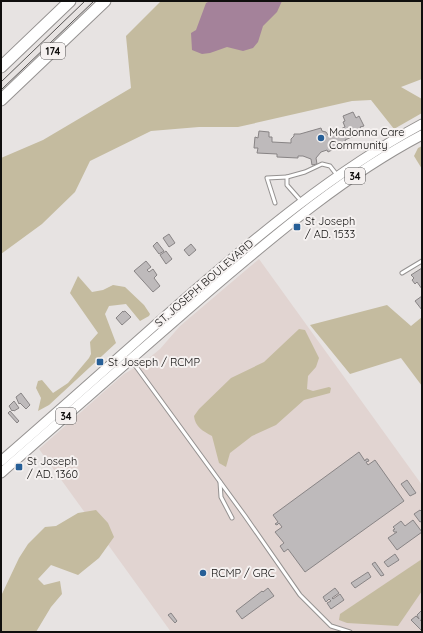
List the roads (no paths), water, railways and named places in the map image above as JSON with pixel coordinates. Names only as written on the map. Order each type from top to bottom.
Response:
[{"type":"highway","name":"174","points":[[1,67],[70,1]]},
{"type":"highway","name":"174","points":[[1,100],[105,1]]},
{"type":"main road","name":"ST. JOSEPH BOULEVARD","points":[[1,461],[192,292],[250,243],[337,176],[396,137],[422,124]]},
{"type":"main road","name":"ST. JOSEPH BOULEVARD","points":[[1,473],[258,250],[309,209],[359,173],[402,145],[422,135]]},
{"type":"main road","points":[[302,202],[309,209]]},
{"type":"main road","points":[[192,292],[200,300]]},
{"type":"lane","points":[[275,203],[267,178],[305,172],[322,164],[330,166],[337,176]]},
{"type":"lane","points":[[287,176],[287,185],[302,202]]},
{"type":"lane","points":[[402,273],[422,261]]},
{"type":"lane","points":[[124,352],[220,481],[300,596],[331,626],[350,632]]},
{"type":"lane","points":[[220,481],[222,497],[232,518]]},
{"type":"tram line","points":[[1,82],[85,1]]},
{"type":"tram line","points":[[1,90],[94,1]]},
{"type":"place","name":"Madonna Care Community","points":[[321,138]]},
{"type":"place","name":"St Joseph / AD. 1533","points":[[297,227]]},
{"type":"place","name":"St Joseph / RCMP","points":[[100,362]]},
{"type":"place","name":"St Joseph / AD. 1360","points":[[19,467]]},
{"type":"place","name":"RCMP / GRC","points":[[203,573]]}]
